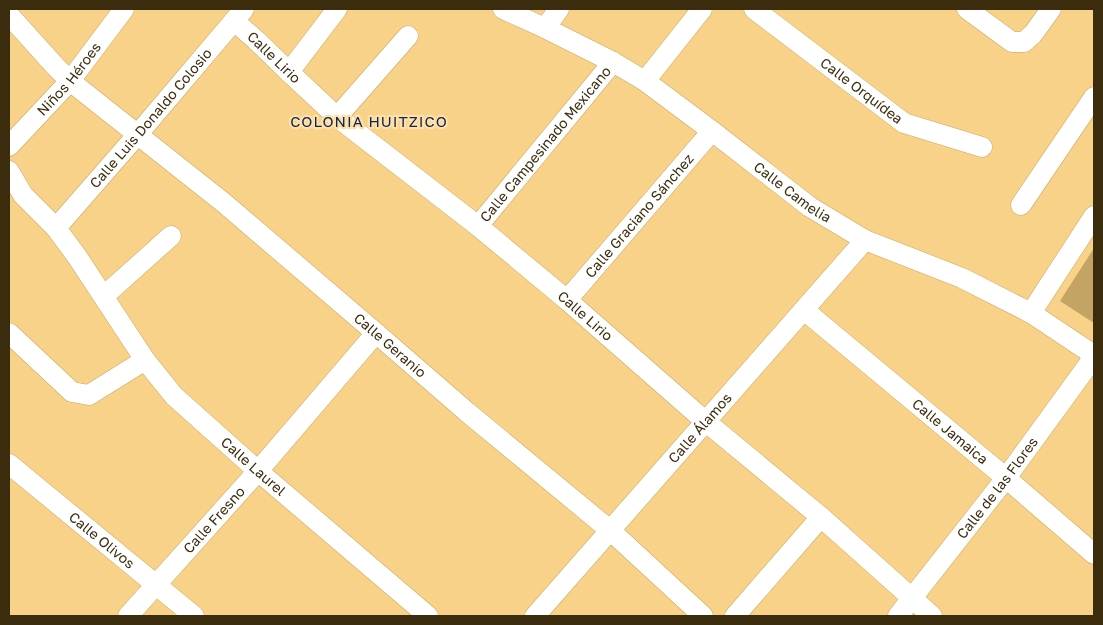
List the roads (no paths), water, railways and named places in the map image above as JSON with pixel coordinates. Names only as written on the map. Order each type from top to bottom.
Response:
[{"type":"street","points":[[289,72],[337,9]]},
{"type":"street","name":"Calle Camelia","points":[[503,9],[613,62],[645,81],[810,207],[865,240],[962,278],[1031,313],[1094,356]]},
{"type":"street","points":[[545,28],[558,9]]},
{"type":"street","points":[[645,81],[702,9]]},
{"type":"street","name":"Calle Orquídea","points":[[754,9],[904,123],[982,147]]},
{"type":"street","points":[[967,9],[1012,42],[1024,42],[1051,9]]},
{"type":"street","name":"Niños Héroes","points":[[9,146],[70,81],[122,10]]},
{"type":"street","name":"Calle Geranio","points":[[9,15],[70,81],[224,203],[467,412],[611,531],[703,616]]},
{"type":"street","name":"Calle Lirio","points":[[239,15],[256,40],[337,117],[478,226],[567,300],[705,422],[821,517],[932,616]]},
{"type":"street","name":"Calle Luis Donaldo Colosio","points":[[56,228],[239,15]]},
{"type":"street","points":[[337,117],[408,36]]},
{"type":"street","name":"Calle Campesinado Mexicano","points":[[478,226],[613,62]]},
{"type":"street","points":[[1021,205],[1094,97]]},
{"type":"street","name":"Calle Graciano Sánchez","points":[[567,300],[712,131]]},
{"type":"street","name":"Calle Laurel","points":[[9,171],[24,195],[56,228],[104,296],[145,360],[174,396],[258,471],[428,616]]},
{"type":"street","points":[[1031,313],[1094,216]]},
{"type":"street","points":[[104,296],[170,236]]},
{"type":"street","name":"Calle Álamos","points":[[535,616],[865,240]]},
{"type":"street","name":"Calle Jamaica","points":[[804,310],[1094,554]]},
{"type":"street","points":[[9,333],[72,392],[89,395],[145,360]]},
{"type":"street","name":"Calle Fresno","points":[[128,616],[258,471],[376,333]]},
{"type":"street","name":"Calle de las Flores","points":[[898,616],[1006,478],[1094,356]]},
{"type":"street","name":"Calle Olivos","points":[[9,464],[194,616]]},
{"type":"street","points":[[735,616],[821,517]]},
{"type":"district","name":"COLONIA HUITZICO","points":[[369,122]]}]
